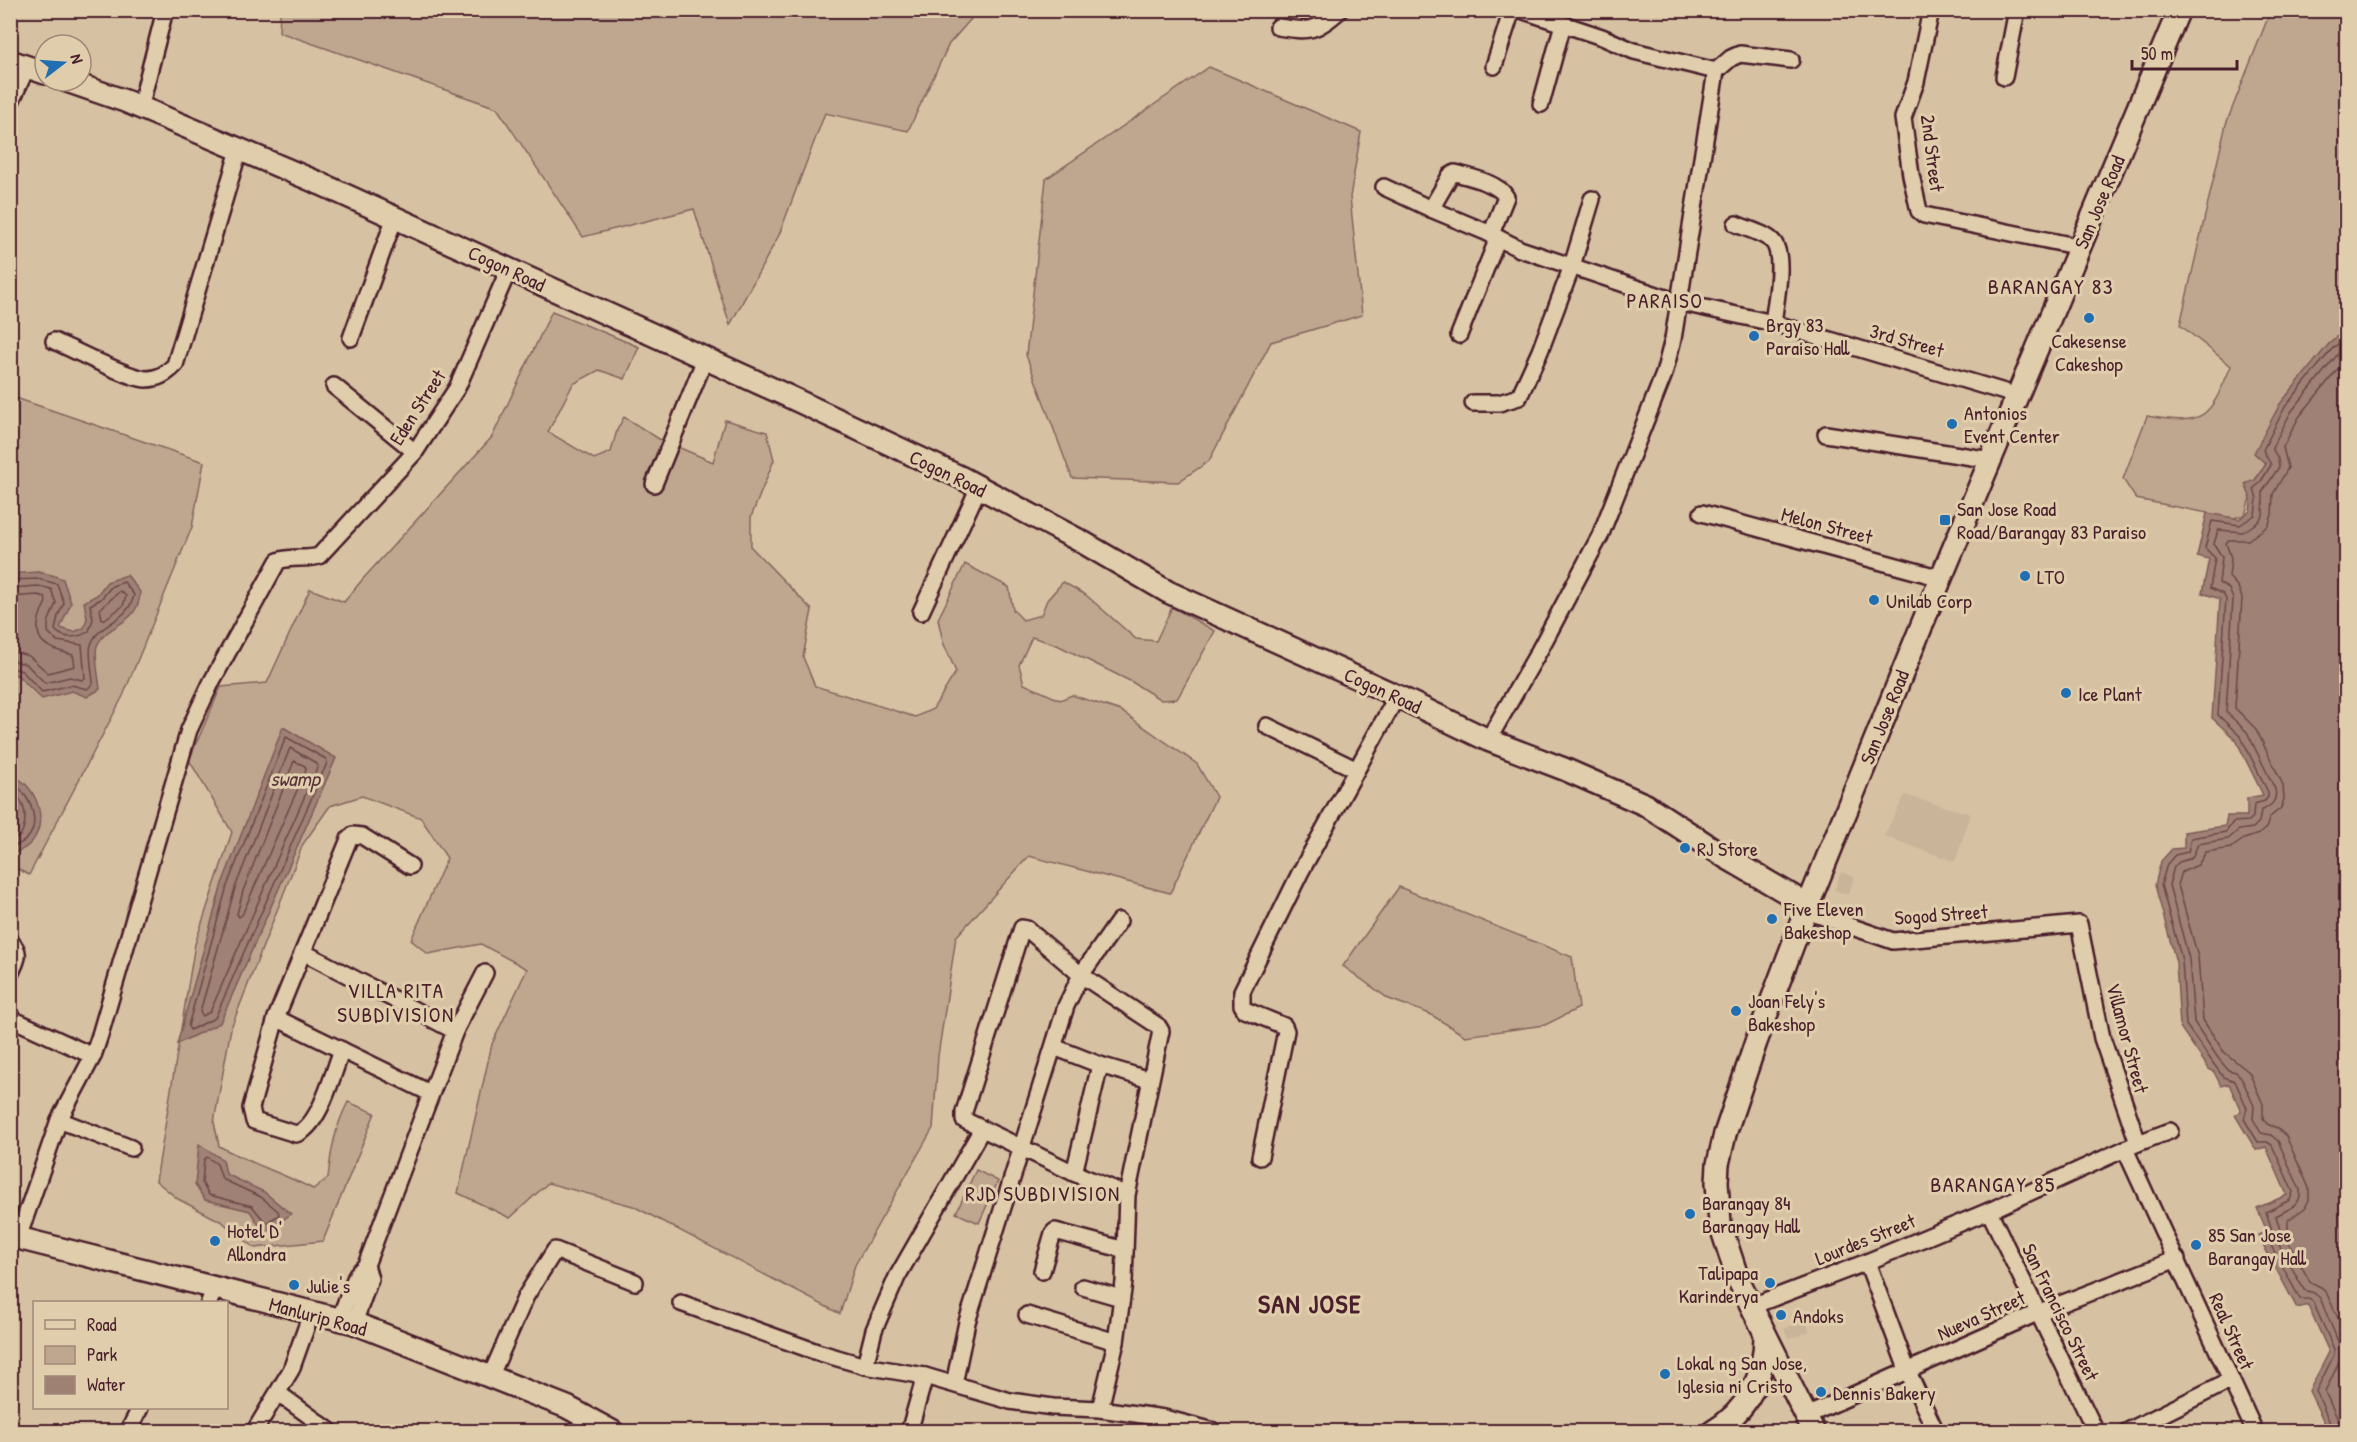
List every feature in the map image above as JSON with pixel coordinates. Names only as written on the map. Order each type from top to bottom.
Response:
[{"type":"main road","name":"San Jose Road","points":[[1810,1424],[1738,1279],[1720,1224],[1718,1164],[1732,1107],[1807,908],[2176,12]]},
{"type":"main road","name":"Cogon Road","points":[[93,91],[140,108],[395,217],[779,392],[979,487],[1084,543],[1168,592],[1488,740],[1564,769],[1646,805],[1807,908]]},
{"type":"main road","name":"Manlurip Road","points":[[14,1237],[212,1296],[347,1322],[567,1407],[614,1431]]},
{"type":"main road","points":[[1712,1431],[1734,1415],[1755,1386],[1762,1370],[1765,1336]]},
{"type":"street","points":[[140,108],[165,10]]},
{"type":"street","points":[[1278,27],[1305,31],[1315,29],[1340,10]]},
{"type":"street","points":[[1494,66],[1512,10]]},
{"type":"street","points":[[1521,10],[1602,37],[1634,51],[1716,71]]},
{"type":"street","name":"2nd Street","points":[[1931,10],[1916,82],[1903,118],[1911,175],[1920,211],[1924,215],[2080,247]]},
{"type":"street","points":[[2004,77],[2017,10]]},
{"type":"street","points":[[1541,104],[1563,24]]},
{"type":"street","points":[[1488,740],[1539,651],[1600,536],[1664,374],[1673,339],[1716,71],[1731,58],[1740,54],[1791,60]]},
{"type":"street","points":[[10,104],[28,67]]},
{"type":"street","points":[[54,341],[133,376],[147,379],[166,374],[175,365],[239,150]]},
{"type":"street","points":[[1431,209],[1450,176],[1455,173],[1497,188],[1506,197],[1495,236],[1459,335]]},
{"type":"street","name":"3rd Street","points":[[1384,187],[1520,249],[1678,302],[1773,323],[2018,396]]},
{"type":"street","points":[[1473,403],[1499,403],[1519,397],[1540,351],[1572,266],[1592,199]]},
{"type":"street","points":[[351,338],[395,217]]},
{"type":"street","points":[[1736,224],[1773,242],[1776,249],[1779,273],[1773,323]]},
{"type":"street","name":"Eden Street","points":[[93,1056],[153,858],[169,792],[189,730],[212,681],[278,561],[285,558],[319,556],[415,452],[457,388],[509,269]]},
{"type":"street","points":[[654,484],[705,359]]},
{"type":"street","points":[[334,386],[415,452]]},
{"type":"street","points":[[1826,434],[1992,460]]},
{"type":"street","points":[[921,612],[979,487]]},
{"type":"street","name":"Melon Street","points":[[1702,513],[1941,578]]},
{"type":"street","points":[[1260,1157],[1278,1077],[1286,1028],[1245,1010],[1242,1005],[1242,991],[1300,873],[1397,696]]},
{"type":"street","points":[[1267,726],[1355,769]]},
{"type":"street","points":[[342,1050],[318,1112],[302,1132],[296,1134],[254,1121],[251,1108],[276,1018],[349,839],[354,835],[362,836],[410,866]]},
{"type":"street","name":"Sogod Street","points":[[1807,908],[1893,941],[2076,923],[2081,927]]},
{"type":"street","points":[[954,1384],[967,1322],[1066,1006],[1081,975],[1119,921]]},
{"type":"street","name":"Villamor Street","points":[[2081,927],[2102,1038],[2132,1146]]},
{"type":"street","points":[[1100,1409],[1116,1341],[1124,1282],[1127,1195],[1150,1080],[1162,1036],[1158,1026],[1081,975],[1027,929],[1022,928],[963,1117],[964,1120],[1074,1173],[1127,1195]]},
{"type":"street","points":[[10,941],[17,948],[18,955],[10,975]]},
{"type":"street","points":[[303,952],[455,1031]]},
{"type":"street","points":[[347,1322],[357,1274],[366,1265],[455,1031],[485,973]]},
{"type":"street","points":[[10,1018],[93,1056],[59,1120],[14,1237]]},
{"type":"street","points":[[276,1018],[430,1093]]},
{"type":"street","points":[[1054,1047],[1100,1065],[1150,1080]]},
{"type":"street","points":[[1074,1173],[1100,1065]]},
{"type":"street","points":[[59,1120],[131,1148]]},
{"type":"street","points":[[865,1366],[874,1330],[897,1277],[982,1129]]},
{"type":"street","name":"Lourdes Street","points":[[1752,1306],[1867,1262],[1989,1211],[2170,1131]]},
{"type":"street","name":"Real Street","points":[[2132,1146],[2177,1259],[2255,1431]]},
{"type":"street","name":"San Francisco Street","points":[[1989,1211],[2096,1431]]},
{"type":"street","points":[[1042,1271],[1055,1231],[1125,1250]]},
{"type":"street","points":[[491,1376],[526,1296],[555,1250],[634,1282]]},
{"type":"street","name":"Nueva Street","points":[[1810,1424],[1908,1372],[2037,1312],[2177,1259]]},
{"type":"street","points":[[1867,1262],[1908,1372],[1936,1431]]},
{"type":"street","points":[[1083,1287],[1121,1298]]},
{"type":"street","points":[[681,1303],[817,1352],[865,1366],[925,1376],[1010,1401],[1053,1407],[1100,1409],[1164,1418],[1214,1431]]},
{"type":"street","points":[[254,1431],[291,1370],[311,1314]]},
{"type":"street","points":[[1027,1315],[1116,1341]]},
{"type":"street","points":[[909,1431],[925,1376]]},
{"type":"street","points":[[2126,1431],[2231,1380]]},
{"type":"street","points":[[278,1392],[330,1431]]},
{"type":"street","points":[[128,1431],[139,1409]]},
{"type":"shaded area","points":[[1905,795],[1971,814],[1955,862],[1884,836]]},
{"type":"shaded area","points":[[1841,872],[1855,877],[1848,895],[1834,890]]},
{"type":"shaded area","points":[[1805,1320],[1810,1332],[1788,1339],[1784,1329]]},
{"type":"green space","points":[[978,10],[949,44],[908,131],[825,113],[779,235],[730,325],[694,209],[583,237],[497,108],[279,32],[280,11]]},
{"type":"green space","points":[[2273,11],[2346,11],[2346,329],[2328,345],[2266,464],[2255,480],[2245,515],[2233,518],[2136,499],[2123,479],[2147,416],[2182,420],[2203,414],[2217,397],[2231,366],[2180,325],[2226,124],[2269,15]]},
{"type":"green space","points":[[1209,67],[1361,132],[1350,197],[1362,315],[1271,342],[1209,461],[1178,482],[1072,478],[1026,355],[1046,179]]},
{"type":"green space","points":[[552,311],[639,347],[625,379],[599,370],[573,384],[548,432],[594,459],[611,452],[617,430],[624,417],[659,439],[713,462],[725,420],[767,432],[774,460],[751,517],[751,547],[812,610],[803,657],[815,686],[915,717],[933,709],[956,672],[943,642],[938,619],[965,564],[1009,587],[1013,610],[1023,620],[1041,615],[1047,600],[1063,582],[1086,595],[1136,639],[1156,641],[1172,607],[1215,631],[1177,699],[1161,700],[1132,682],[1057,645],[1032,637],[1019,665],[1024,684],[1060,700],[1072,695],[1121,711],[1197,764],[1216,797],[1170,893],[1029,856],[956,937],[938,1056],[933,1128],[855,1265],[840,1314],[633,1206],[548,1183],[510,1218],[458,1193],[492,1044],[527,969],[481,944],[428,954],[411,940],[447,858],[421,818],[362,796],[330,806],[303,844],[231,1028],[214,1122],[219,1146],[313,1189],[328,1178],[334,1139],[348,1102],[375,1113],[323,1241],[255,1248],[222,1222],[178,1199],[156,1181],[195,944],[232,832],[189,760],[221,687],[267,683],[310,589],[344,602],[492,437]]},
{"type":"green space","points":[[10,396],[204,462],[192,527],[123,696],[29,875],[10,865]]},
{"type":"green space","points":[[1399,887],[1572,957],[1579,1008],[1545,1025],[1465,1036],[1430,1014],[1389,999],[1343,966]]},
{"type":"green space","points":[[976,1170],[998,1181],[979,1223],[956,1213]]},
{"type":"water","points":[[2346,329],[2346,1431],[2329,1432],[2309,1391],[2329,1352],[2308,1305],[2297,1308],[2258,1235],[2267,1231],[2257,1208],[2287,1195],[2266,1147],[2256,1150],[2235,1115],[2241,1111],[2229,1084],[2221,1086],[2214,1072],[2209,1069],[2180,1027],[2176,962],[2155,885],[2161,861],[2172,849],[2184,848],[2184,832],[2225,826],[2227,816],[2247,816],[2247,798],[2263,795],[2236,740],[2212,718],[2220,599],[2202,593],[2209,559],[2197,556],[2207,513],[2239,519],[2250,511],[2251,499],[2245,484],[2255,480],[2266,464],[2254,453],[2280,404],[2328,345]]},
{"type":"water","points":[[38,572],[63,579],[71,603],[60,628],[74,632],[84,628],[87,618],[84,602],[97,595],[107,582],[127,575],[140,592],[138,603],[129,618],[108,632],[97,646],[96,660],[100,689],[87,697],[72,691],[42,699],[18,676],[11,673],[11,574]]},
{"type":"water","name":"swamp","points":[[283,727],[336,758],[220,1023],[177,1044],[222,884]]},
{"type":"water","points":[[11,773],[29,788],[39,808],[40,818],[39,827],[30,844],[11,854]]},
{"type":"water","points":[[199,1144],[223,1160],[226,1174],[264,1192],[291,1214],[264,1233],[250,1211],[205,1200],[195,1185]]},
{"type":"place","name":"Cakesense Cakeshop","points":[[2089,318]]},
{"type":"place","name":"Brgy 83 Paraiso Hall","points":[[1754,336]]},
{"type":"place","name":"Antonios Event Center","points":[[1952,424]]},
{"type":"place","name":"San Jose Road Road/Barangay 83 Paraiso","points":[[1945,520]]},
{"type":"place","name":"LTO","points":[[2025,576]]},
{"type":"place","name":"Unilab Corp","points":[[1874,600]]},
{"type":"place","name":"Ice Plant","points":[[2066,693]]},
{"type":"place","name":"RJ Store","points":[[1685,848]]},
{"type":"place","name":"Five Eleven Bakeshop","points":[[1772,919]]},
{"type":"place","name":"Joan Fely's Bakeshop","points":[[1736,1011]]},
{"type":"place","name":"Barangay 84 Barangay Hall","points":[[1690,1214]]},
{"type":"place","name":"Hotel D' Allondra","points":[[215,1241]]},
{"type":"place","name":"85 San Jose Barangay Hall","points":[[2196,1245]]},
{"type":"place","name":"Talipapa Karinderya","points":[[1770,1283]]},
{"type":"place","name":"Julie's","points":[[294,1285]]},
{"type":"place","name":"Andoks","points":[[1781,1315]]},
{"type":"place","name":"Lokal ng San Jose, Iglesia ni Cristo","points":[[1665,1374]]},
{"type":"place","name":"Dennis Bakery","points":[[1821,1392]]},
{"type":"district","name":"BARANGAY 83","points":[[2051,286]]},
{"type":"district","name":"PARAISO","points":[[1665,300]]},
{"type":"district","name":"VILLA RITA SUBDIVISION","points":[[396,1002]]},
{"type":"district","name":"BARANGAY 85","points":[[1993,1184]]},
{"type":"district","name":"RJD SUBDIVISION","points":[[1043,1193]]},
{"type":"district","name":"SAN JOSE","points":[[1310,1303]]}]
